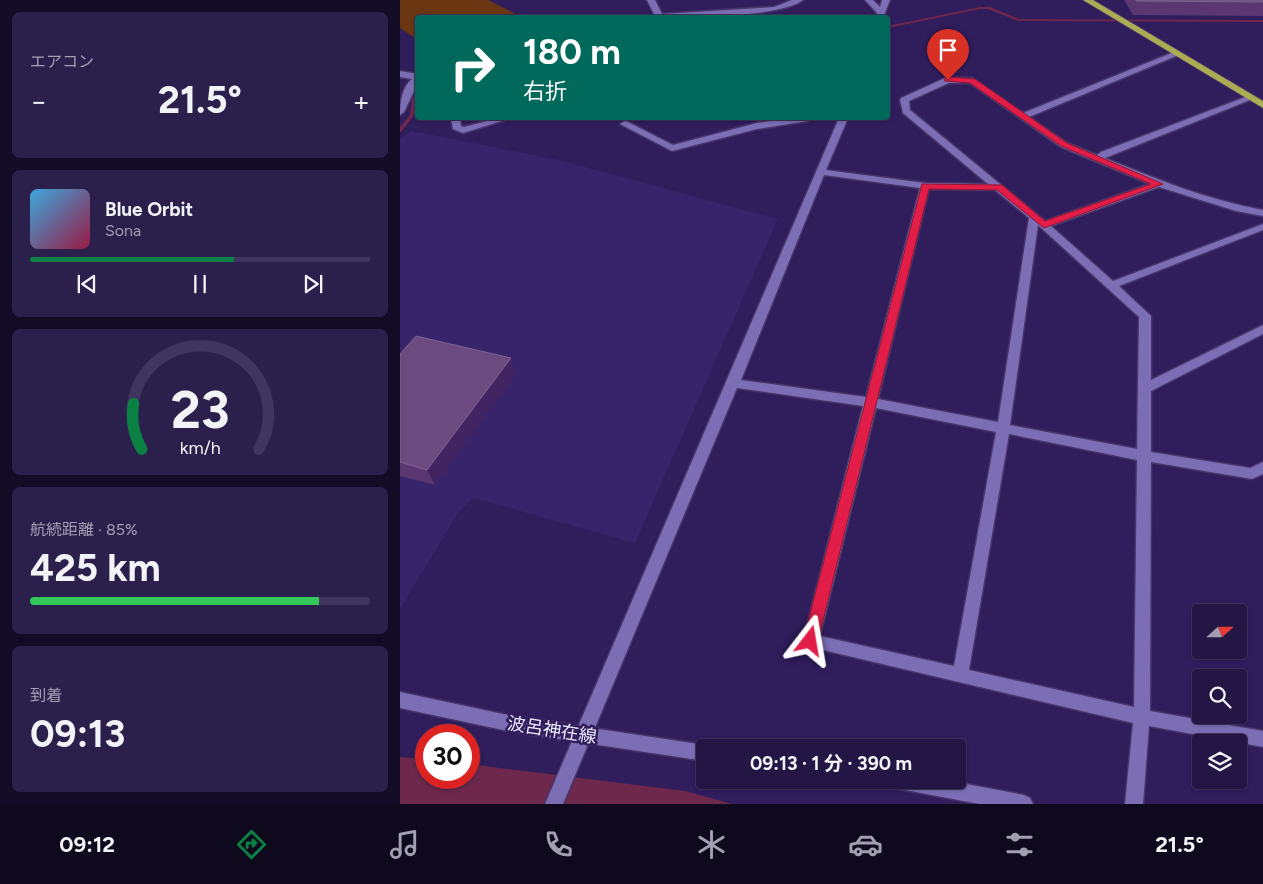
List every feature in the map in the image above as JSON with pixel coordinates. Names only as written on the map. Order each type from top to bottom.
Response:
[{"type":"highway","points":[[1087,0],[1263,105]]},
{"type":"street","points":[[651,0],[660,15]]},
{"type":"street","points":[[732,0],[736,11]]},
{"type":"street","points":[[686,15],[775,9],[799,0]]},
{"type":"street","points":[[869,0],[880,15]]},
{"type":"street","points":[[880,15],[886,0]]},
{"type":"street","points":[[1023,116],[1177,54]]},
{"type":"street","points":[[400,74],[415,77]]},
{"type":"street","points":[[400,112],[412,83],[415,80]]},
{"type":"street","points":[[1134,804],[1142,717],[1145,316],[1039,220],[906,110],[904,100],[948,80],[972,81],[1064,145],[1159,184],[1240,209],[1263,213]]},
{"type":"street","points":[[1099,159],[1104,154],[1251,98]]},
{"type":"street","points":[[456,120],[456,127],[463,130],[500,120]]},
{"type":"street","points":[[625,124],[672,148],[767,121],[781,120]]},
{"type":"street","points":[[554,804],[842,120]]},
{"type":"street","points":[[821,172],[925,186],[999,187]]},
{"type":"street","points":[[1039,220],[1159,184]]},
{"type":"street","points":[[925,186],[872,403],[810,641],[1142,717],[1263,739]]},
{"type":"street","points":[[1240,209],[1263,227]]},
{"type":"street","points":[[960,675],[1039,220]]},
{"type":"street","points":[[1112,286],[1263,227]]},
{"type":"street","points":[[1145,388],[1263,328]]},
{"type":"street","points":[[733,383],[872,403],[1145,456],[1259,472]]},
{"type":"street","name":"波呂神在線","points":[[400,700],[512,724],[696,752]]},
{"type":"street","points":[[946,789],[1024,804]]},
{"type":"shaded area","points":[[400,0],[488,0],[518,15],[415,15],[415,38],[400,28]]},
{"type":"shaded area","points":[[412,131],[559,160],[778,219],[635,543],[473,498],[458,513],[400,609],[400,138]]},
{"type":"shaded area","points":[[400,757],[415,758],[415,789],[480,789],[480,765],[685,791],[732,804],[400,804]]},
{"type":"building","points":[[1263,0],[1263,2],[1136,1]]},
{"type":"building","points":[[416,336],[511,358],[427,470],[400,462],[400,354]]},
{"type":"waterway","points":[[890,27],[980,8],[989,8],[1018,20],[1263,21]]},
{"type":"waterway","points":[[400,130],[412,115],[415,97]]},
{"type":"route","points":[[810,641],[872,403],[925,186],[999,187],[1044,225],[1159,184],[1064,145],[972,81],[948,80]]}]
